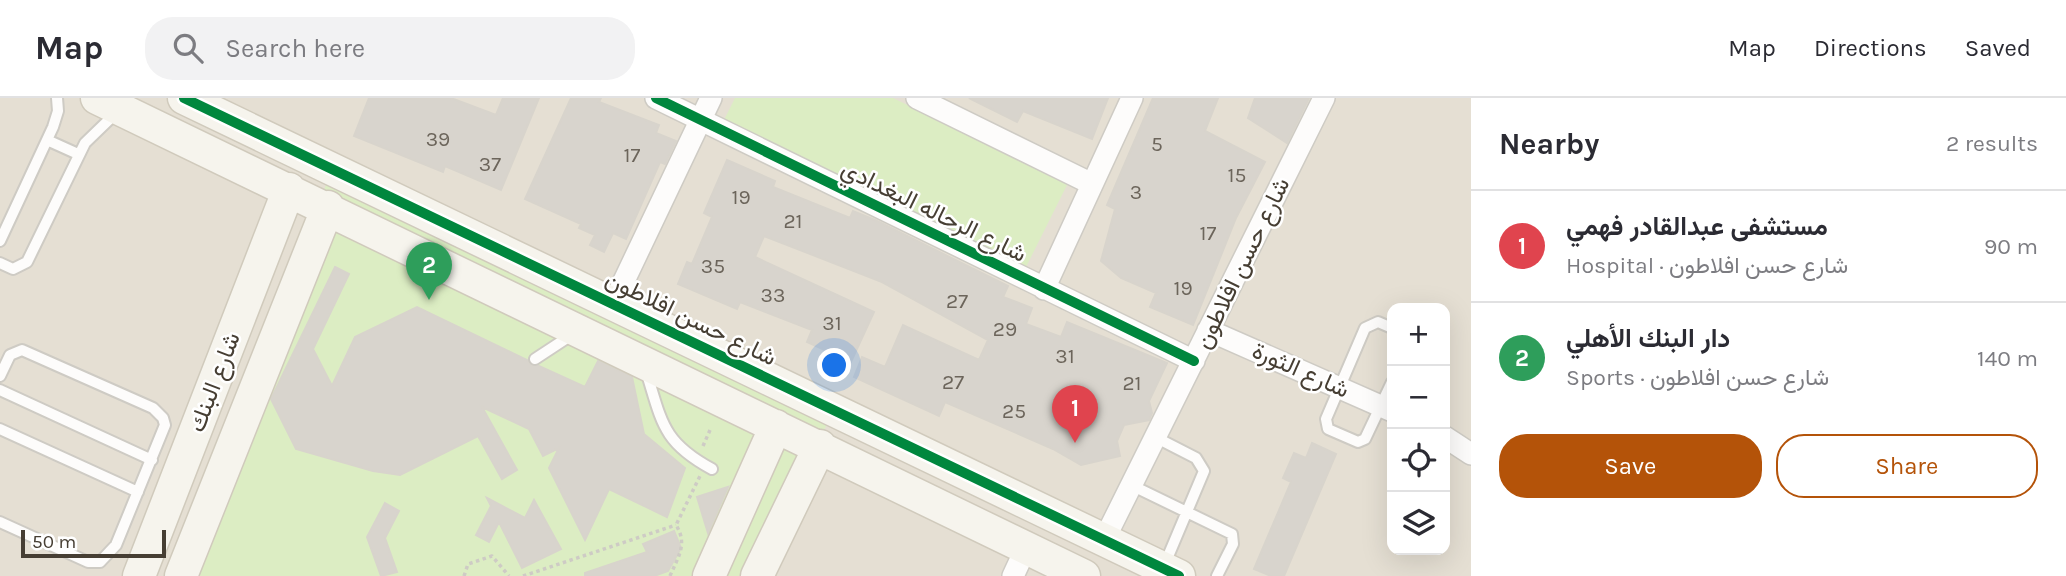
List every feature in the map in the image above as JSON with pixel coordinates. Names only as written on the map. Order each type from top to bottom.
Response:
[{"type":"street","name":"شارع حسن افلاطون","points":[[184,98],[613,304],[1108,549],[1171,572]]},
{"type":"street","name":"شارع الرحاله البغدادي","points":[[656,98],[1194,361]]},
{"type":"street","points":[[613,304],[711,98]]},
{"type":"street","points":[[917,98],[1092,184]]},
{"type":"street","points":[[1044,289],[1132,98]]},
{"type":"street","name":"شارع حسن افلاطون","points":[[1108,549],[1131,485],[1324,98]]},
{"type":"street","points":[[108,103],[820,446],[1020,562],[1076,572],[1108,549]]},
{"type":"street","name":"شارع البنك","points":[[139,576],[173,447],[266,247],[289,189]]},
{"type":"street","name":"شارع البنك","points":[[181,576],[328,207]]},
{"type":"street","points":[[266,247],[304,265]]},
{"type":"street","name":"شارع الثورة","points":[[1208,330],[1387,409]]},
{"type":"street","points":[[709,576],[776,426]]},
{"type":"street","points":[[1450,440],[1471,454]]},
{"type":"street","points":[[757,576],[820,446]]},
{"type":"street","points":[[762,457],[778,459],[804,476]]},
{"type":"lane","points":[[0,241],[47,140],[58,111],[57,98]]},
{"type":"lane","points":[[0,263],[13,269],[27,262],[78,154],[108,103]]},
{"type":"lane","points":[[47,140],[78,154]]},
{"type":"lane","points":[[1387,326],[1378,322],[1368,325],[1326,419],[1328,429],[1362,441],[1387,409]]},
{"type":"lane","points":[[535,359],[579,331]]},
{"type":"lane","points":[[0,376],[10,355],[22,350],[159,412],[173,447],[152,460],[116,545],[100,562],[88,562],[0,522]]},
{"type":"lane","points":[[643,362],[662,422],[672,440],[706,472]]},
{"type":"lane","points":[[0,390],[152,460]]},
{"type":"lane","points":[[0,429],[138,492]]},
{"type":"lane","points":[[1155,437],[1196,458],[1203,466],[1204,476],[1189,513],[1171,572]]},
{"type":"lane","points":[[1131,485],[1232,534],[1233,544],[1217,576]]},
{"type":"path","points":[[523,576],[676,525],[706,472]]},
{"type":"path","points":[[670,576],[684,537],[676,525]]},
{"type":"path","points":[[464,576],[468,564],[492,556],[509,576]]},
{"type":"shaded area","points":[[0,98],[1471,98],[1471,576],[0,576]]},
{"type":"green space","points":[[735,98],[893,98],[1068,183],[1026,267],[724,120]]},
{"type":"green space","points":[[328,180],[829,420],[753,576],[166,576]]},
{"type":"building","points":[[369,98],[451,98],[496,115],[503,98],[539,98],[501,190],[445,166],[443,172],[354,136]]},
{"type":"building","points":[[571,98],[601,98],[599,102],[659,125],[656,133],[676,141],[665,164],[660,162],[626,239],[613,233],[604,252],[590,245],[595,235],[579,228],[581,224],[525,199]]},
{"type":"building","points":[[969,98],[1108,98],[1092,139],[1023,111],[1017,122]]},
{"type":"building","points":[[1153,98],[1218,98],[1205,131],[1265,162],[1236,218],[1193,325],[1150,307],[1156,293],[1121,278],[1101,261],[1115,209],[1107,205]]},
{"type":"building","points":[[1255,98],[1309,98],[1287,143],[1248,118]]},
{"type":"building","points":[[727,160],[775,181],[773,187],[850,218],[853,211],[875,220],[1008,286],[1003,297],[1032,308],[1026,324],[1061,337],[1067,322],[1167,363],[1149,401],[1152,413],[1149,420],[1124,425],[1117,441],[1120,456],[1081,465],[1053,449],[945,402],[939,416],[854,377],[862,357],[885,367],[903,325],[979,360],[988,340],[882,282],[764,236],[755,257],[874,312],[851,362],[807,342],[812,330],[740,302],[737,309],[678,284],[687,262],[692,264],[712,217],[704,213]]},
{"type":"building","points":[[335,267],[349,274],[313,349],[332,386],[355,337],[417,307],[527,360],[532,366],[539,366],[585,387],[598,361],[632,377],[644,434],[685,468],[667,517],[609,489],[585,540],[549,468],[559,448],[543,456],[529,429],[482,407],[517,470],[502,479],[478,436],[400,475],[373,471],[296,449],[271,399]]},
{"type":"building","points":[[1312,443],[1336,454],[1284,576],[1271,576],[1254,569],[1291,482],[1283,478],[1294,453],[1306,458]]},
{"type":"building","points":[[728,487],[708,533],[697,497]]},
{"type":"building","points":[[487,498],[525,518],[534,500],[561,549],[522,568],[499,522],[489,542],[476,535],[491,506]]},
{"type":"building","points":[[385,503],[399,511],[385,538],[397,572],[381,576],[367,537]]},
{"type":"building","points":[[674,531],[681,548],[668,571],[654,576],[585,576],[585,573],[647,552],[643,544]]},
{"type":"cycle path","points":[[184,98],[1179,576]]},
{"type":"cycle path","points":[[656,98],[1194,361]]},
{"type":"place","name":"دار البنك الأهلي","points":[[429,300]]},
{"type":"place","name":"مستشفى عبدالقادر فهمي","points":[[1075,443]]}]
